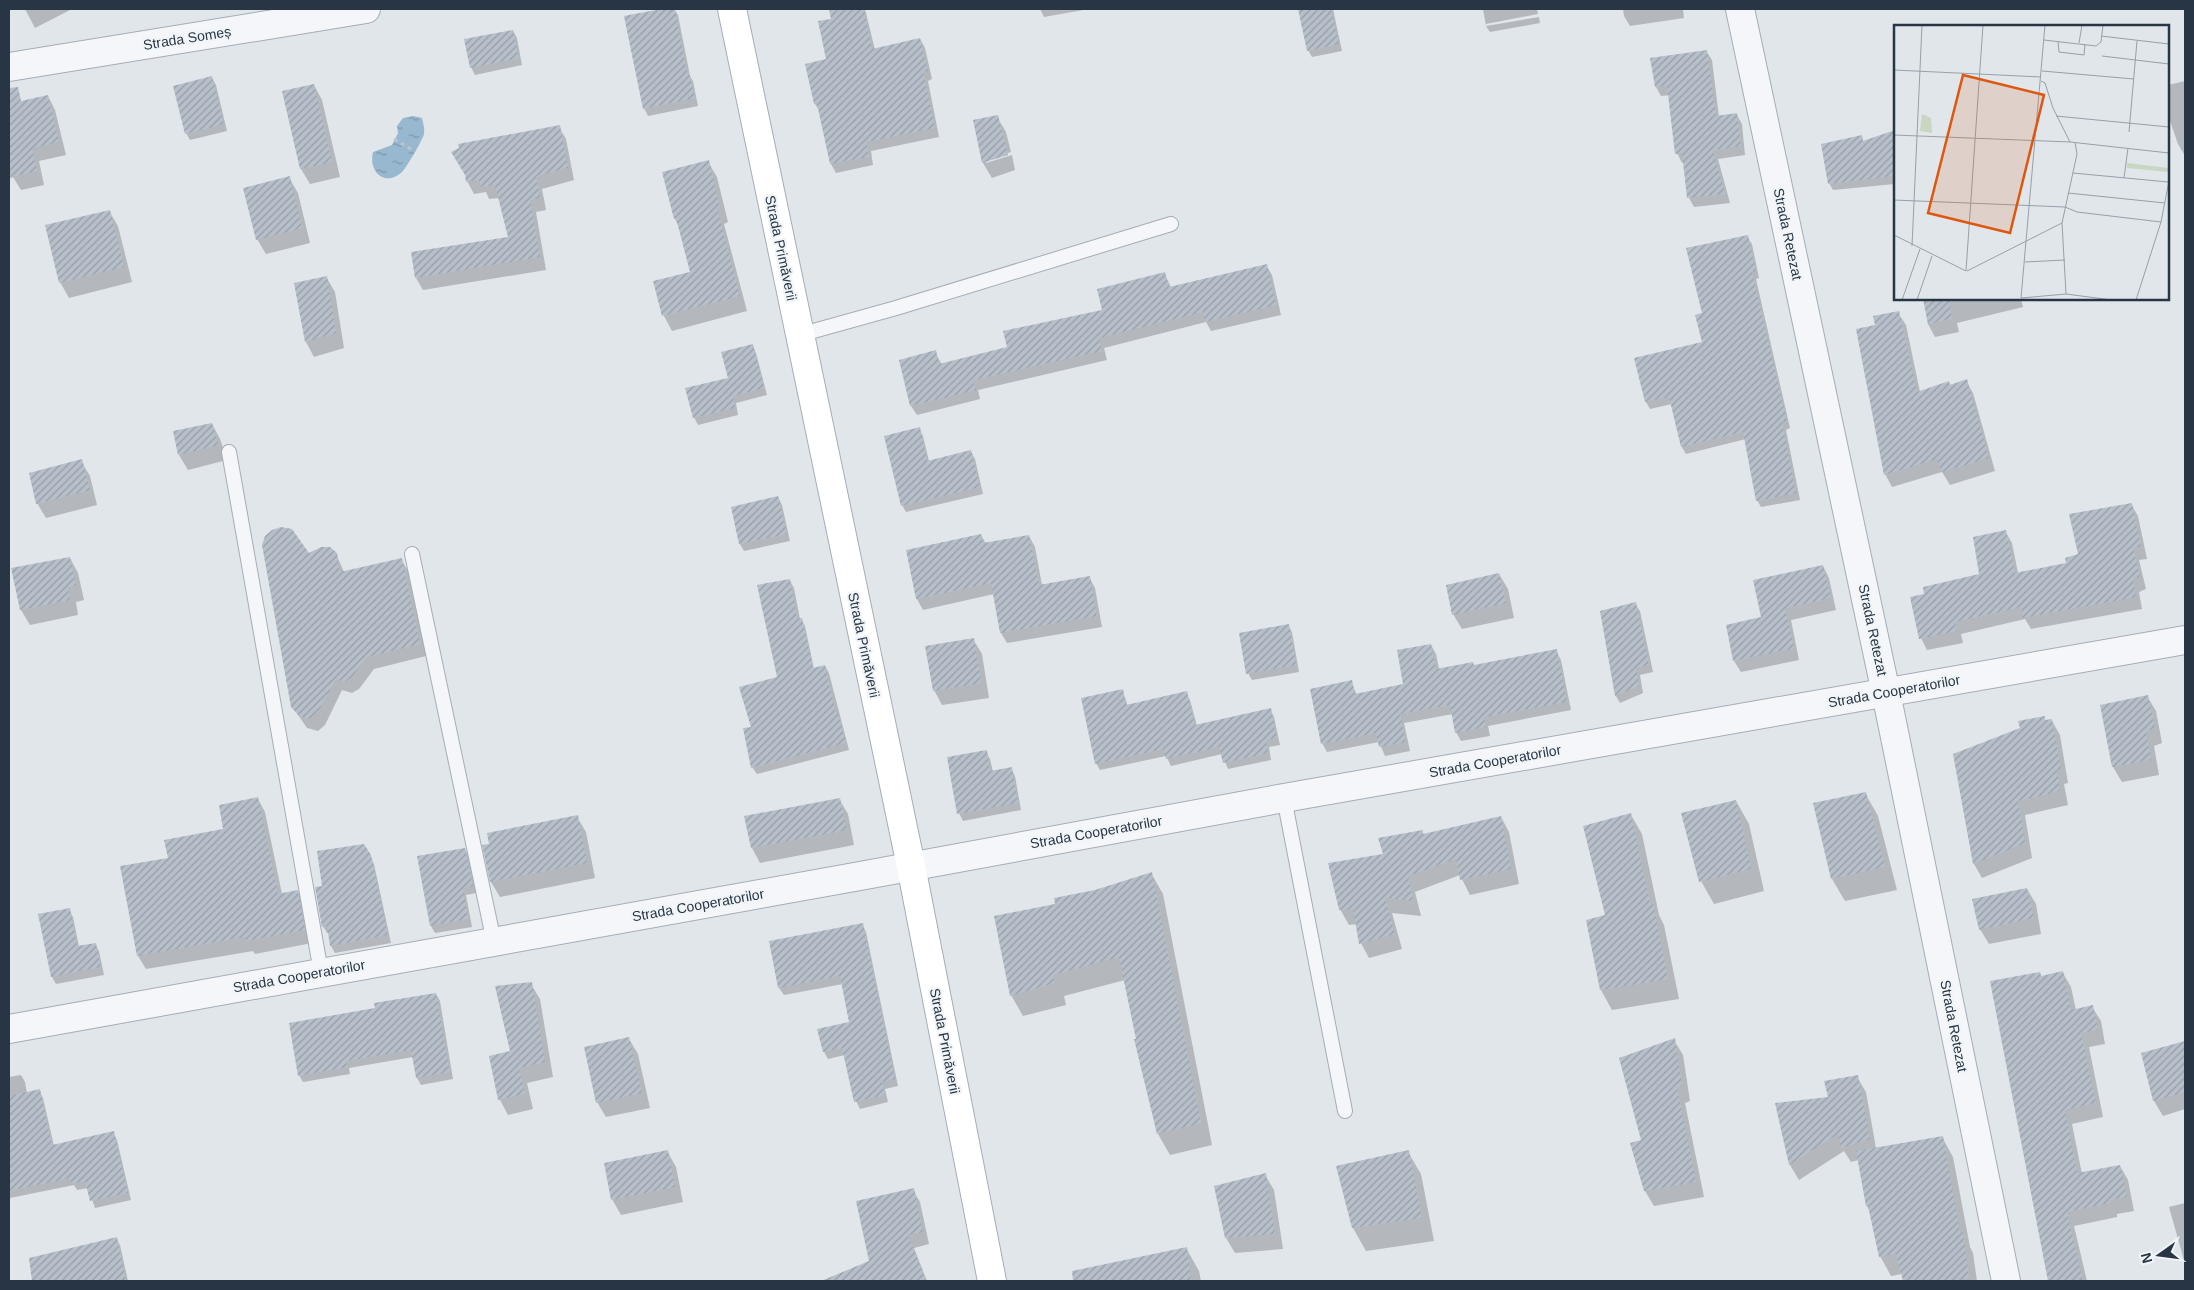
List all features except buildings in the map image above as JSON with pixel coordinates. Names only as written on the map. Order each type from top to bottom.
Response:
[{"type":"street","name":"Strada Someș","points":[[9,67],[366,9]]},
{"type":"street","name":"Strada Primăverii","points":[[732,9],[911,866],[992,1281]]},
{"type":"street","name":"Strada Retezat","points":[[1740,9],[1886,693],[2006,1281]]},
{"type":"street","name":"Strada Cooperatorilor","points":[[9,1029],[1284,798],[2185,640]]},
{"type":"lane","points":[[799,335],[896,308],[1171,224]]},
{"type":"lane","points":[[229,452],[321,972]]},
{"type":"lane","points":[[412,554],[494,942]]},
{"type":"lane","points":[[1284,798],[1345,1111]]},
{"type":"path","points":[[394,139],[414,151]]},
{"type":"water","points":[[413,116],[422,118],[423,137],[402,172],[390,178],[380,176],[373,166],[373,152],[392,145],[398,133],[397,126],[403,118]]}]
